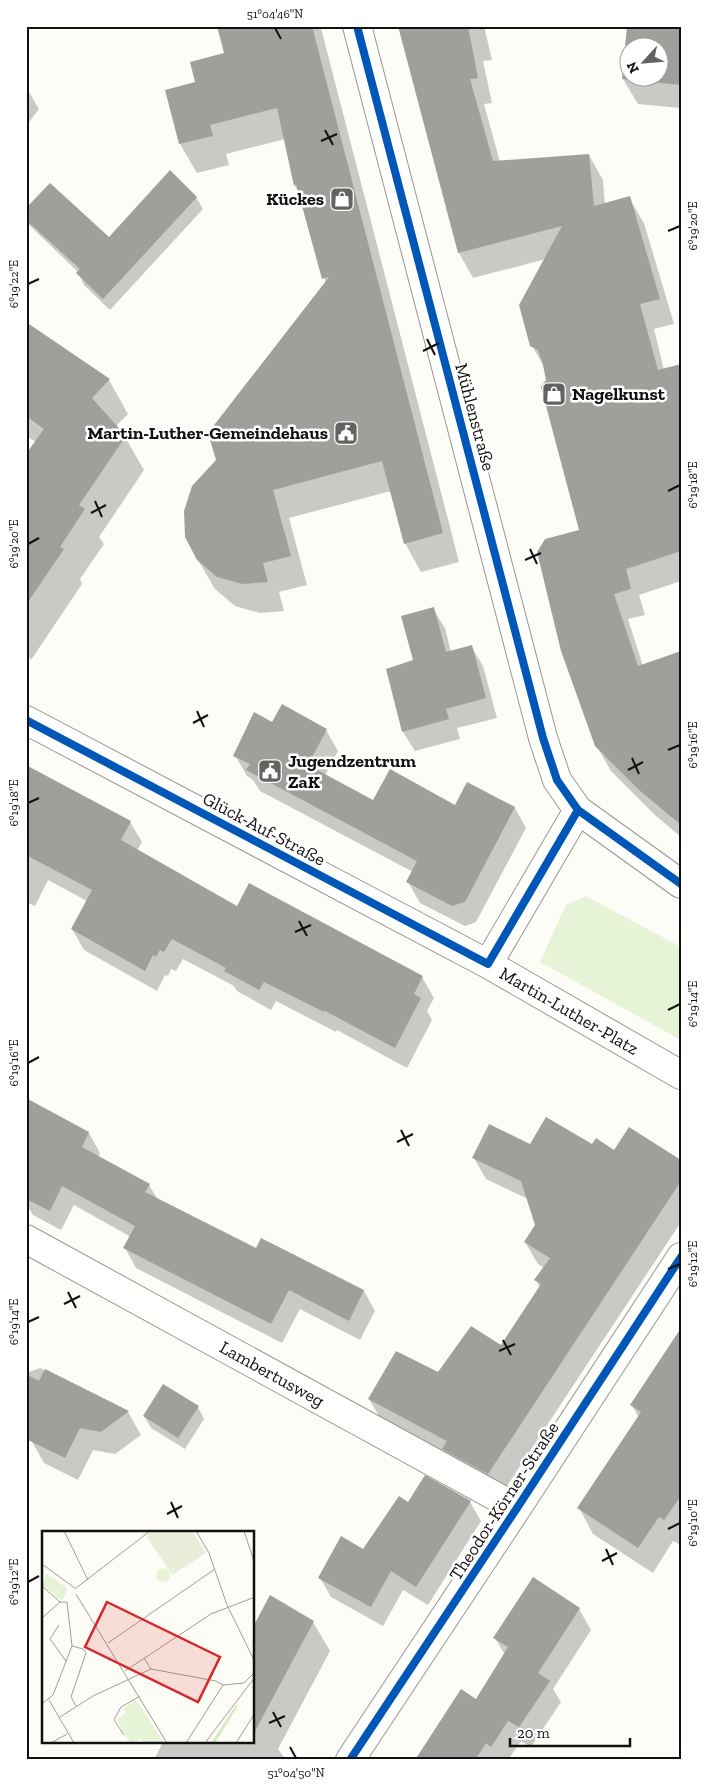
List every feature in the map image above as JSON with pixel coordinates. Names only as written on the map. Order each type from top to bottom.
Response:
[{"type":"street","name":"Mühlenstraße","points":[[357,26],[543,738],[557,780],[578,810]]},
{"type":"street","name":"Glück-Auf-Straße","points":[[26,720],[488,964]]},
{"type":"street","points":[[578,810],[681,884]]},
{"type":"street","name":"Martin-Luther-Platz","points":[[578,810],[488,964],[681,1075]]},
{"type":"street","name":"Lambertusweg","points":[[26,1239],[518,1508]]},
{"type":"street","name":"Theodor-Körner-Straße","points":[[350,1760],[518,1508],[681,1257]]},
{"type":"green space","points":[[586,896],[681,947],[681,1040],[540,962],[566,905]]},
{"type":"building","points":[[217,26],[312,26],[443,533],[404,544],[382,461],[273,490],[291,556],[263,563],[268,582],[242,584],[217,577],[197,560],[185,537],[184,511],[192,486],[216,460],[208,433],[329,277],[322,279],[296,184],[294,186],[277,108],[210,125],[213,136],[179,144],[165,90],[195,82],[190,62],[224,53]]},
{"type":"building","points":[[398,26],[468,26],[478,78],[470,79],[493,161],[589,154],[594,206],[630,196],[660,299],[640,304],[658,370],[681,364],[681,551],[626,569],[631,589],[614,594],[638,666],[681,651],[681,825],[639,790],[595,746],[561,651],[537,552],[545,539],[579,530],[541,387],[546,380],[543,365],[538,350],[530,346],[519,305],[562,226],[458,253]]},
{"type":"building","points":[[627,26],[681,26],[681,85],[670,84],[670,38],[626,38]]},
{"type":"building","points":[[170,170],[197,197],[103,299],[76,273],[80,269],[26,220],[26,208],[50,183],[109,237]]},
{"type":"building","points":[[26,322],[110,379],[92,398],[126,436],[79,505],[85,509],[60,547],[64,549],[26,605],[26,454],[44,429],[26,416]]},
{"type":"building","points":[[434,607],[446,652],[472,645],[486,698],[446,709],[449,719],[402,732],[386,669],[413,660],[401,616]]},
{"type":"building","points":[[282,704],[327,729],[308,765],[373,800],[390,769],[455,805],[467,782],[515,807],[465,902],[452,906],[406,882],[417,861],[246,770],[250,764],[233,756],[254,712],[272,722]]},
{"type":"building","points":[[26,765],[131,821],[121,840],[237,906],[249,883],[423,976],[414,994],[421,998],[395,1048],[325,1011],[264,982],[259,990],[224,971],[226,968],[172,939],[164,952],[160,950],[156,957],[153,955],[145,971],[71,929],[92,890],[26,855]]},
{"type":"building","points":[[26,1098],[89,1132],[82,1147],[150,1184],[145,1192],[256,1248],[261,1238],[364,1290],[349,1321],[289,1290],[271,1324],[123,1248],[135,1226],[62,1186],[50,1211],[26,1199]]},
{"type":"building","points":[[546,1117],[592,1144],[596,1138],[614,1150],[629,1127],[681,1160],[681,1181],[488,1474],[442,1449],[447,1441],[368,1399],[396,1351],[438,1372],[471,1326],[501,1345],[541,1284],[534,1280],[550,1258],[524,1242],[535,1225],[521,1181],[472,1158],[489,1124],[530,1144]]},
{"type":"building","points":[[681,1328],[681,1496],[664,1520],[659,1517],[638,1548],[577,1508],[641,1412],[630,1405]]},
{"type":"building","points":[[45,1369],[129,1411],[101,1432],[80,1428],[65,1458],[26,1439],[26,1374],[39,1381]]},
{"type":"building","points":[[163,1384],[199,1406],[178,1438],[143,1416]]},
{"type":"building","points":[[425,1475],[471,1501],[416,1587],[391,1571],[371,1607],[318,1578],[341,1536],[363,1549],[399,1496],[408,1502]]},
{"type":"building","points":[[533,1577],[580,1608],[538,1673],[550,1681],[519,1727],[508,1721],[491,1747],[486,1743],[475,1760],[415,1760],[461,1689],[476,1699],[508,1647],[493,1638]]},
{"type":"building","points":[[270,1595],[314,1621],[255,1731],[255,1623]]},
{"type":"cycle path","points":[[357,26],[543,738],[557,780],[578,810]]},
{"type":"cycle path","points":[[26,720],[488,964],[578,810],[681,884]]},
{"type":"cycle path","points":[[350,1760],[681,1257]]},
{"type":"place","name":"Kückes","points":[[342,199]]},
{"type":"place","name":"Nagelkunst","points":[[554,394]]},
{"type":"place","name":"Martin-Luther-Gemeindehaus","points":[[346,433]]},
{"type":"place","name":"Jugendzentrum ZaK","points":[[270,771]]}]
